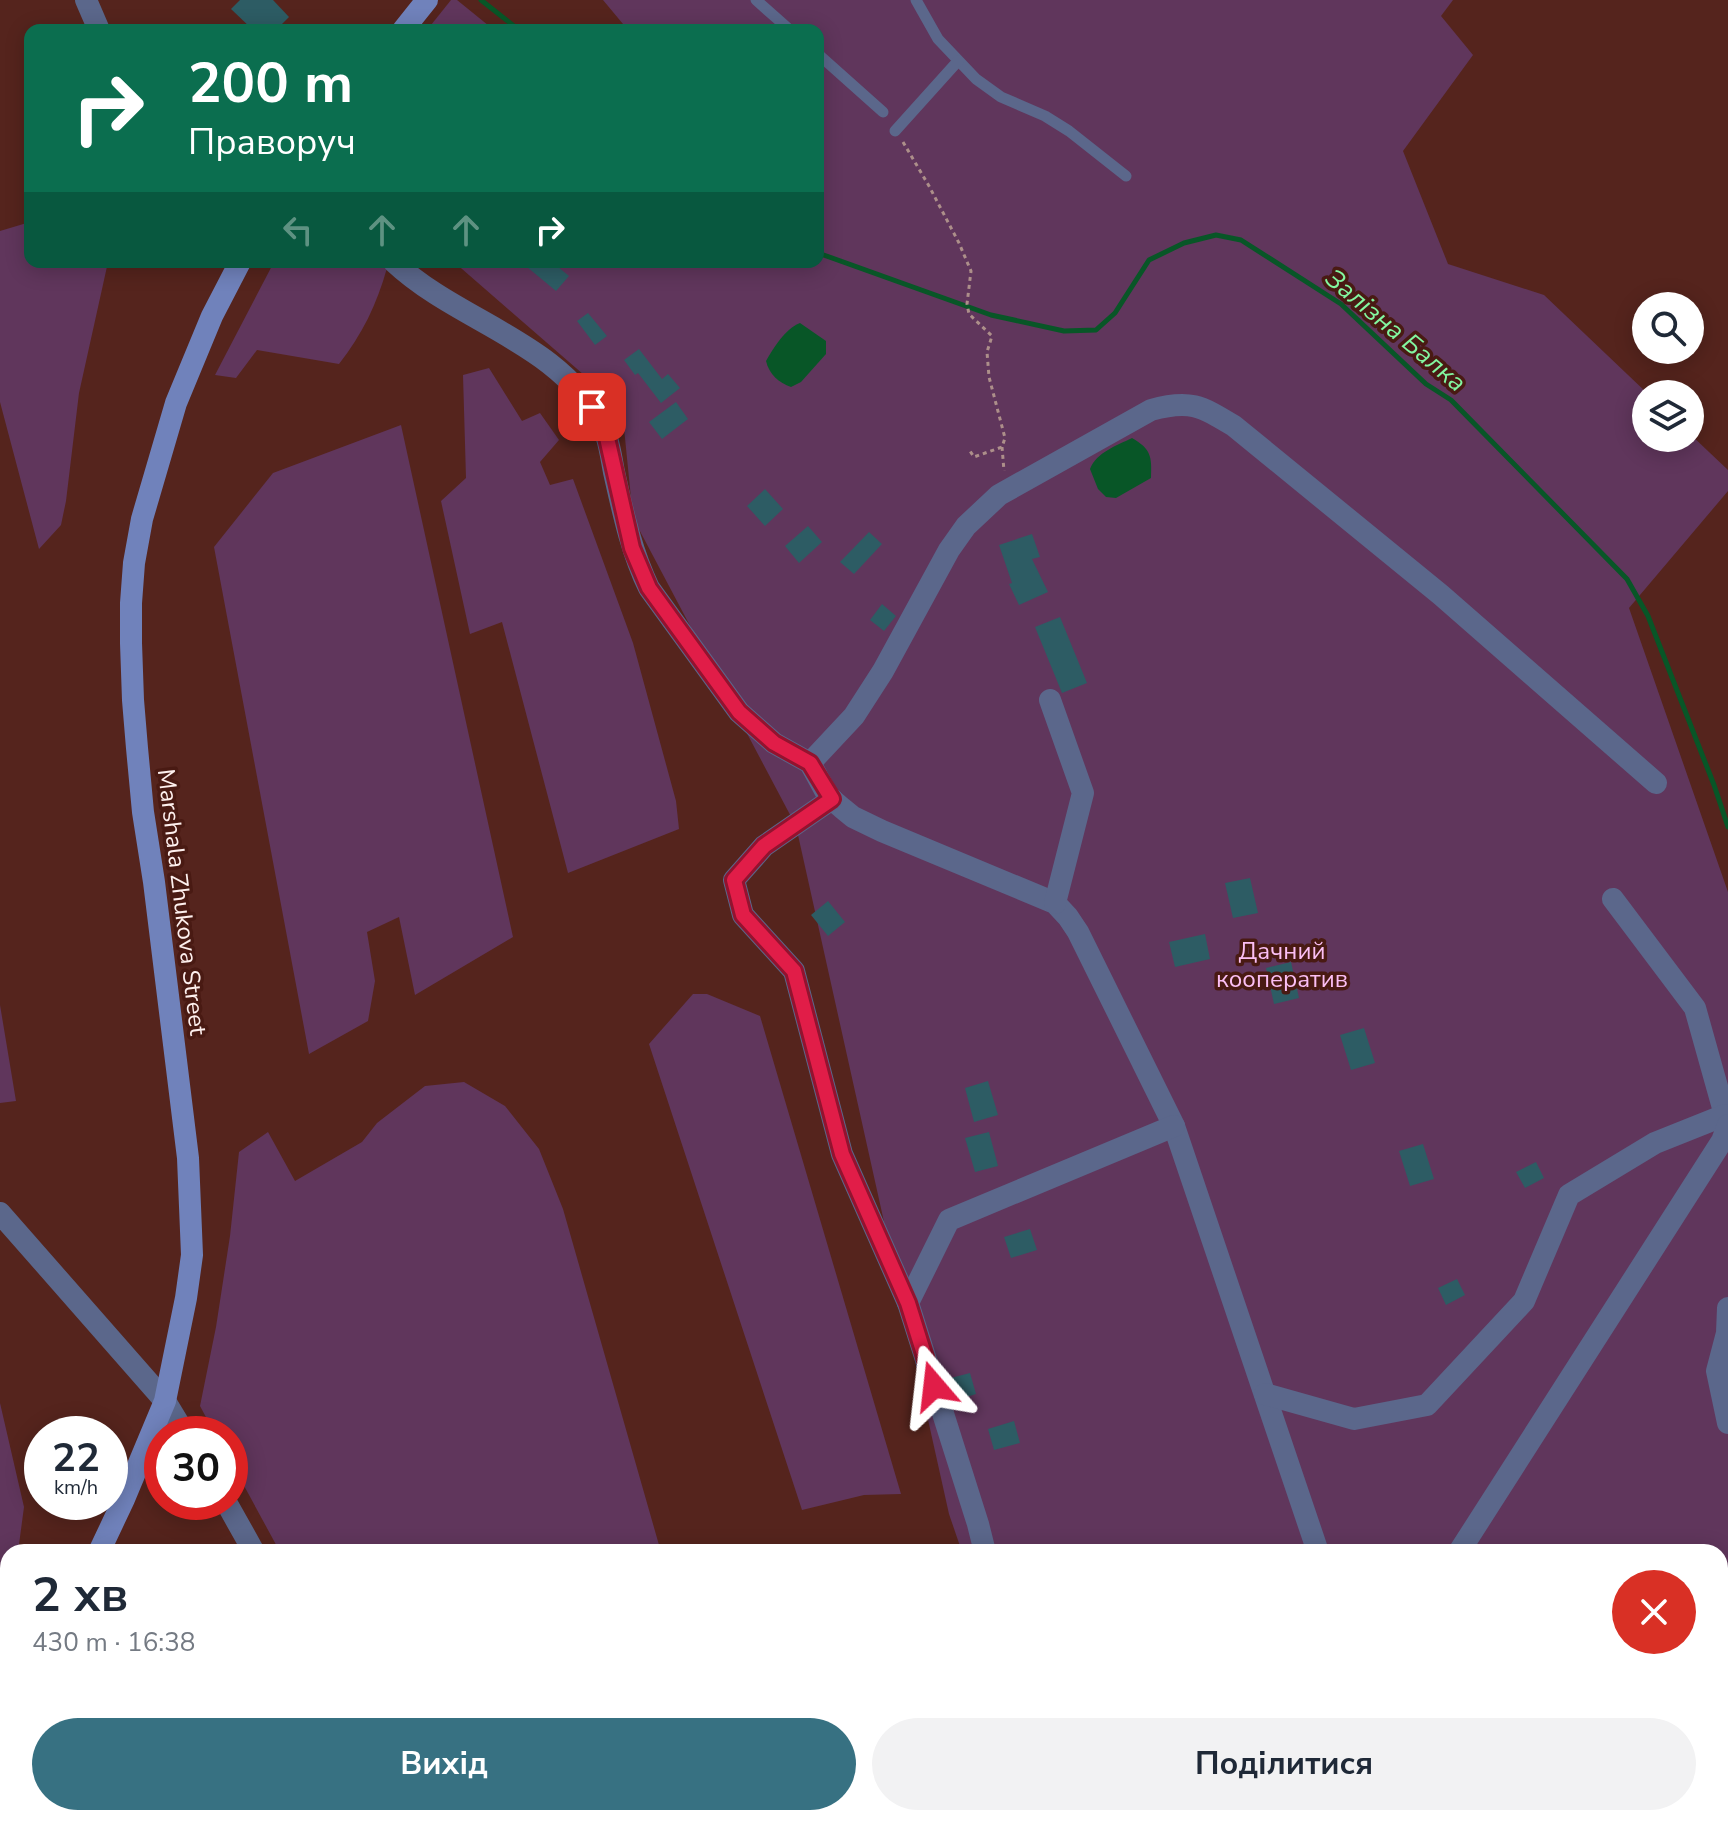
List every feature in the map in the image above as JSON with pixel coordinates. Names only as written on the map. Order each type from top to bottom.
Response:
[{"type":"main road","points":[[408,24],[427,0]]},
{"type":"main road","name":"Marshala Zhukova Street","points":[[103,1544],[165,1401],[192,1255],[187,1143],[143,812],[133,700],[131,603],[134,563],[142,519],[176,403],[212,316],[237,268]]},
{"type":"street","points":[[86,0],[96,24]]},
{"type":"street","points":[[401,268],[417,282],[551,363],[592,407],[605,429],[632,548],[649,588],[739,712],[774,743],[810,763],[832,799],[853,817],[1055,903],[1068,917],[1174,1126],[1315,1544]]},
{"type":"street","points":[[810,763],[854,716],[883,671],[949,550],[966,526],[999,495],[1151,410],[1175,403],[1209,412],[1234,426],[1441,595],[1656,783]]},
{"type":"street","points":[[1050,700],[1083,793],[1055,903]]},
{"type":"street","points":[[832,799],[764,846],[734,880],[743,915],[794,971],[842,1154],[908,1303],[983,1544]]},
{"type":"street","points":[[1464,1544],[1722,1141],[1727,1120],[1695,1008],[1613,899]]},
{"type":"street","points":[[1265,1394],[1354,1419],[1427,1405],[1524,1301],[1569,1195],[1655,1143],[1727,1120]]},
{"type":"street","points":[[908,1303],[949,1220],[1174,1126]]},
{"type":"street","points":[[0,1213],[165,1401],[174,1416]]},
{"type":"street","points":[[1728,1308],[1727,1333],[1717,1371],[1728,1423]]},
{"type":"street","points":[[236,1520],[250,1544]]},
{"type":"lane","points":[[756,0],[783,24]]},
{"type":"lane","points":[[916,0],[938,39],[976,79],[1001,97],[1045,116],[1069,131],[1126,176]]},
{"type":"lane","points":[[824,59],[883,112]]},
{"type":"lane","points":[[895,131],[958,61]]},
{"type":"path","points":[[895,131],[929,186],[971,271],[967,304],[969,314],[992,336],[987,352],[989,377],[1005,438],[1002,447],[974,457],[970,451]]},
{"type":"green space","points":[[451,0],[457,0],[487,24],[432,24]]},
{"type":"green space","name":"Дачний кооператив","points":[[603,0],[1453,0],[1441,16],[1473,55],[1403,151],[1448,264],[1544,295],[1633,380],[1632,452],[1704,452],[1704,447],[1728,470],[1728,491],[1629,608],[1728,892],[1728,1544],[959,1544],[949,1514],[796,826],[633,518],[622,408],[461,268],[824,268],[824,24],[623,24]]},
{"type":"green space","points":[[24,224],[24,268],[107,268],[79,393],[61,525],[39,549],[0,402],[0,231]]},
{"type":"green space","points":[[271,268],[387,268],[368,319],[339,364],[257,350],[236,378],[215,375]]},
{"type":"green space","points":[[489,368],[522,421],[540,413],[559,440],[540,462],[550,485],[573,479],[633,643],[676,801],[679,829],[568,873],[502,622],[470,634],[441,501],[466,478],[463,375]]},
{"type":"green space","points":[[401,425],[513,937],[415,995],[399,917],[367,932],[375,981],[368,1021],[309,1054],[214,547],[273,473]]},
{"type":"green space","points":[[693,994],[707,994],[760,1016],[901,1494],[864,1495],[802,1510],[649,1044]]},
{"type":"green space","points":[[0,1005],[16,1101],[0,1103]]},
{"type":"green space","points":[[464,1082],[505,1106],[539,1149],[563,1209],[659,1544],[276,1544],[248,1493],[248,1416],[205,1416],[200,1406],[230,1236],[239,1152],[268,1132],[295,1181],[362,1142],[377,1123],[425,1086]]},
{"type":"green space","points":[[0,1403],[24,1507],[19,1544],[0,1544]]},
{"type":"shaded area","points":[[800,323],[826,341],[826,354],[801,382],[791,387],[775,377],[766,361],[776,344]]},
{"type":"shaded area","points":[[1132,438],[1149,454],[1151,478],[1116,498],[1106,497],[1098,489],[1090,469],[1102,454]]},
{"type":"building","points":[[240,0],[273,0],[289,17],[282,24],[247,24],[231,9]]},
{"type":"building","points":[[528,268],[559,268],[569,276],[556,291]]},
{"type":"building","points":[[588,313],[607,336],[595,345],[577,321]]},
{"type":"building","points":[[639,349],[662,379],[668,374],[680,388],[661,403],[624,360]]},
{"type":"building","points":[[676,402],[688,419],[662,439],[649,422]]},
{"type":"building","points":[[765,489],[783,509],[765,526],[747,506]]},
{"type":"building","points":[[808,526],[822,542],[799,563],[785,546]]},
{"type":"building","points":[[869,532],[882,544],[854,574],[840,562]]},
{"type":"building","points":[[1032,534],[1040,557],[1032,559],[1048,592],[1019,605],[1009,584],[1012,583],[999,545]]},
{"type":"building","points":[[882,604],[896,616],[884,631],[870,620]]},
{"type":"building","points":[[1060,617],[1087,683],[1062,693],[1035,627]]},
{"type":"building","points":[[1250,878],[1258,913],[1233,918],[1225,883]]},
{"type":"building","points":[[828,901],[845,922],[828,936],[811,915]]},
{"type":"building","points":[[1205,934],[1210,959],[1175,967],[1169,942]]},
{"type":"building","points":[[1291,962],[1299,998],[1274,1004],[1266,968]]},
{"type":"building","points":[[1364,1028],[1375,1063],[1351,1070],[1340,1035]]},
{"type":"building","points":[[988,1081],[998,1115],[974,1122],[965,1088]]},
{"type":"building","points":[[989,1132],[998,1166],[975,1172],[965,1138]]},
{"type":"building","points":[[1423,1144],[1434,1179],[1410,1186],[1399,1151]]},
{"type":"building","points":[[1536,1162],[1544,1178],[1525,1188],[1516,1172]]},
{"type":"building","points":[[1030,1229],[1037,1250],[1011,1258],[1004,1237]]},
{"type":"building","points":[[1457,1279],[1465,1295],[1446,1305],[1438,1288]]},
{"type":"building","points":[[970,1373],[976,1394],[954,1401],[947,1379]]},
{"type":"building","points":[[1014,1421],[1020,1443],[994,1450],[988,1429]]},
{"type":"waterway","name":"Залізна Балка","points":[[481,0],[511,24]]},
{"type":"waterway","name":"Залізна Балка","points":[[824,255],[991,315],[1064,331],[1096,330],[1115,313],[1149,260],[1184,243],[1216,235],[1241,240],[1341,304],[1426,384],[1451,400],[1627,579],[1648,616],[1728,827]]},
{"type":"route","points":[[592,407],[605,429],[632,548],[649,588],[739,712],[774,743],[810,763],[832,799],[764,846],[734,880],[743,915],[794,971],[842,1154],[908,1303],[934,1386]]}]
